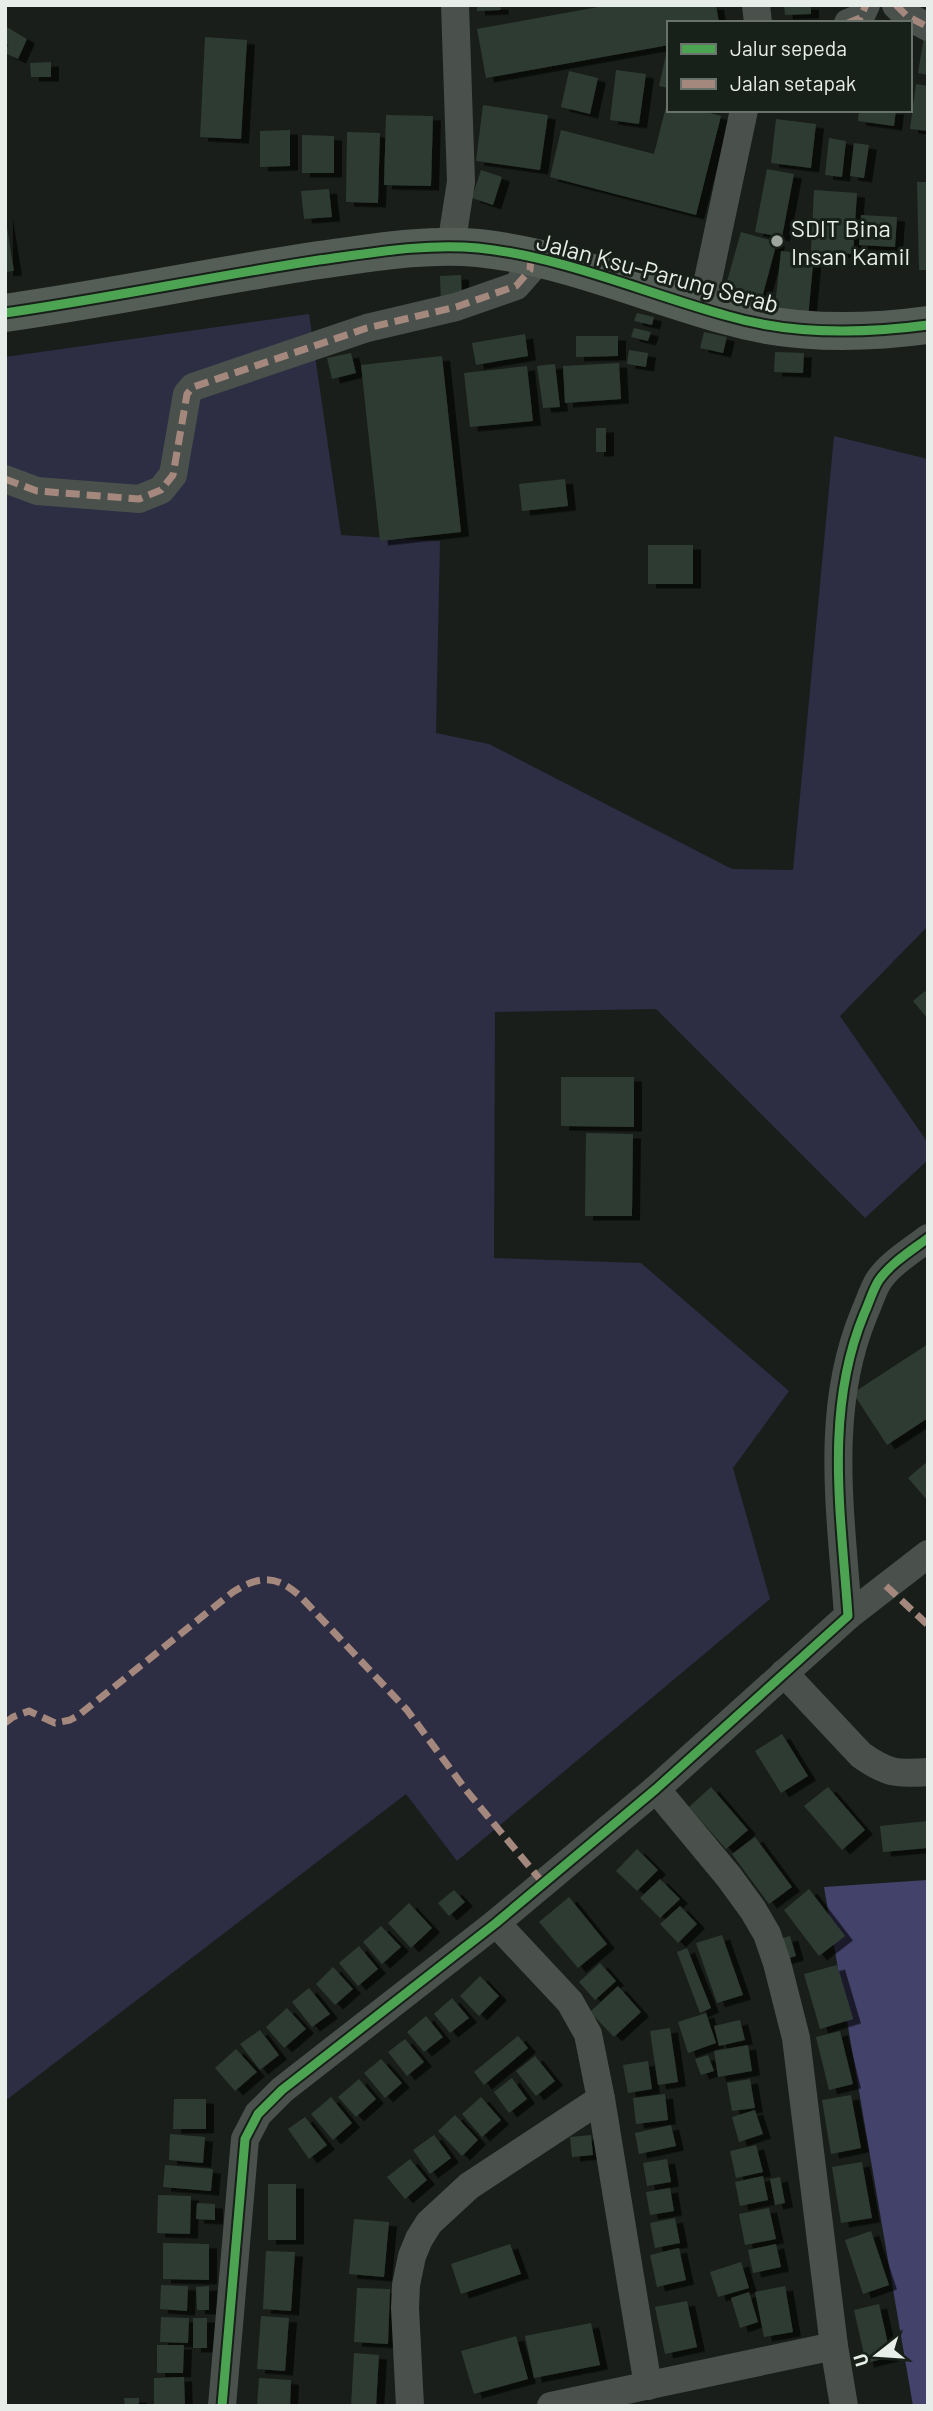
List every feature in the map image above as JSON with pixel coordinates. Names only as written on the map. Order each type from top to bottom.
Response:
[{"type":"street","points":[[451,246],[461,182],[455,5]]},
{"type":"street","points":[[853,21],[860,18],[866,5]]},
{"type":"street","points":[[896,5],[907,16],[928,27]]},
{"type":"street","points":[[702,308],[744,112]]},
{"type":"street","name":"Jalan Ksu-Parung Serab","points":[[5,313],[292,264],[451,246],[531,256],[756,323],[832,332],[879,331],[928,325]]},
{"type":"street","points":[[5,479],[37,491],[139,499],[161,490],[173,475],[187,394],[193,387],[368,328],[456,307],[516,286],[530,270],[531,256]]},
{"type":"street","points":[[848,1616],[839,1482],[840,1404],[851,1345],[879,1281],[897,1262],[928,1238]]},
{"type":"street","points":[[897,1262],[928,1265]]},
{"type":"street","points":[[222,2406],[245,2139],[258,2114],[282,2090],[496,1923],[656,1789],[848,1616],[928,1554]]},
{"type":"street","points":[[783,1673],[861,1755],[876,1766],[893,1773],[928,1772]]},
{"type":"street","points":[[656,1789],[729,1877],[767,1934],[777,1962],[796,2038],[834,2346],[844,2406]]},
{"type":"street","points":[[496,1923],[580,2015],[593,2050],[648,2386]]},
{"type":"street","points":[[410,2406],[406,2286],[412,2256],[424,2231],[441,2210],[469,2186],[601,2099]]},
{"type":"street","points":[[551,2406],[834,2346]]},
{"type":"shaded area","points":[[309,314],[341,535],[440,541],[436,733],[489,744],[732,869],[793,870],[834,436],[928,459],[928,926],[840,1016],[928,1143],[928,1160],[865,1218],[656,1009],[495,1012],[494,1258],[641,1263],[789,1391],[733,1468],[770,1599],[457,1861],[406,1794],[5,2101],[5,357]]},
{"type":"shaded area","points":[[927,1880],[928,2406],[913,2406],[824,1887]]},
{"type":"building","points":[[477,5],[500,5],[501,10],[477,11]]},
{"type":"building","points":[[609,5],[716,5],[719,21],[667,21],[667,45],[486,78],[477,29]]},
{"type":"building","points":[[784,5],[811,5],[811,14],[785,15]]},
{"type":"building","points":[[5,26],[27,39],[18,59],[5,53],[9,42],[5,49]]},
{"type":"building","points":[[924,36],[928,36],[928,75],[918,73]]},
{"type":"building","points":[[205,37],[247,40],[241,139],[200,137]]},
{"type":"building","points":[[666,55],[667,55],[667,88],[659,86]]},
{"type":"building","points":[[51,62],[51,77],[31,77],[30,63]]},
{"type":"building","points":[[616,70],[646,74],[639,124],[610,120]]},
{"type":"building","points":[[569,71],[598,78],[590,114],[561,107]]},
{"type":"building","points":[[916,84],[928,86],[928,131],[910,129]]},
{"type":"building","points":[[667,103],[667,112],[706,112],[721,116],[696,215],[550,177],[561,130],[654,154]]},
{"type":"building","points":[[483,105],[548,115],[540,170],[476,161]]},
{"type":"building","points":[[859,112],[896,112],[894,126],[858,121]]},
{"type":"building","points":[[386,115],[433,116],[431,186],[384,185]]},
{"type":"building","points":[[776,119],[816,124],[811,168],[771,163]]},
{"type":"building","points":[[290,130],[290,166],[260,167],[260,131]]},
{"type":"building","points":[[347,132],[380,133],[378,203],[346,202]]},
{"type":"building","points":[[302,135],[334,136],[334,173],[302,173]]},
{"type":"building","points":[[829,138],[846,141],[842,177],[825,175]]},
{"type":"building","points":[[854,143],[869,145],[864,178],[850,176]]},
{"type":"building","points":[[767,169],[794,174],[782,237],[755,232]]},
{"type":"building","points":[[481,170],[502,177],[493,205],[472,198]]},
{"type":"building","points":[[917,182],[928,182],[928,270],[919,270]]},
{"type":"building","points":[[329,189],[332,217],[304,219],[301,191]]},
{"type":"building","points":[[814,190],[857,193],[853,254],[811,251]]},
{"type":"building","points":[[5,215],[14,271],[5,272]]},
{"type":"building","points":[[861,215],[897,217],[895,247],[859,245]]},
{"type":"building","points":[[741,232],[777,242],[759,309],[722,299]]},
{"type":"building","points":[[781,251],[814,254],[808,318],[774,315]]},
{"type":"building","points":[[461,275],[462,303],[441,304],[440,276]]},
{"type":"building","points":[[637,313],[654,317],[652,325],[634,321]]},
{"type":"building","points":[[634,328],[651,332],[648,341],[631,337]]},
{"type":"building","points":[[704,332],[727,337],[723,353],[700,348]]},
{"type":"building","points":[[525,334],[528,356],[476,365],[472,343]]},
{"type":"building","points":[[576,336],[618,336],[618,356],[576,357]]},
{"type":"building","points":[[629,350],[648,353],[646,367],[627,364]]},
{"type":"building","points":[[775,352],[804,353],[803,373],[774,372]]},
{"type":"building","points":[[351,353],[356,373],[332,379],[327,358]]},
{"type":"building","points":[[442,356],[461,532],[380,541],[361,365]]},
{"type":"building","points":[[619,363],[621,399],[565,403],[563,366]]},
{"type":"building","points":[[555,364],[560,407],[543,408],[537,366]]},
{"type":"building","points":[[527,366],[533,421],[470,427],[464,373]]},
{"type":"building","points":[[596,428],[606,428],[606,452],[596,452]]},
{"type":"building","points":[[565,479],[568,506],[522,511],[519,484]]},
{"type":"building","points":[[648,545],[693,545],[693,584],[648,584]]},
{"type":"building","points":[[925,991],[928,994],[928,1019],[913,1001]]},
{"type":"building","points":[[561,1077],[634,1077],[634,1127],[561,1126]]},
{"type":"building","points":[[586,1133],[633,1134],[632,1216],[585,1216]]},
{"type":"building","points":[[928,1344],[928,1418],[887,1445],[853,1393]]},
{"type":"building","points":[[928,1461],[928,1501],[908,1478]]},
{"type":"building","points":[[782,1734],[808,1776],[781,1793],[755,1751]]},
{"type":"building","points":[[711,1787],[748,1830],[726,1849],[689,1807]]},
{"type":"building","points":[[828,1787],[865,1830],[842,1850],[804,1806]]},
{"type":"building","points":[[928,1821],[928,1848],[883,1852],[880,1826]]},
{"type":"building","points":[[755,1837],[792,1887],[769,1904],[732,1854]]},
{"type":"building","points":[[637,1849],[658,1870],[637,1891],[616,1871]]},
{"type":"building","points":[[660,1879],[680,1899],[660,1918],[640,1898]]},
{"type":"building","points":[[809,1889],[845,1936],[819,1956],[784,1910]]},
{"type":"building","points":[[454,1890],[465,1902],[449,1916],[438,1903]]},
{"type":"building","points":[[569,1897],[607,1944],[578,1968],[539,1922]]},
{"type":"building","points":[[409,1903],[432,1928],[411,1948],[388,1923]]},
{"type":"building","points":[[680,1906],[697,1924],[678,1943],[660,1924]]},
{"type":"building","points":[[381,1926],[401,1947],[382,1964],[363,1942]]},
{"type":"building","points":[[722,1935],[743,1995],[717,2003],[696,1943]]},
{"type":"building","points":[[790,1936],[796,1956],[779,1961],[773,1941]]},
{"type":"building","points":[[359,1946],[378,1969],[358,1986],[339,1963]]},
{"type":"building","points":[[687,1948],[711,2008],[700,2013],[677,1952]]},
{"type":"building","points":[[600,1963],[616,1981],[595,2000],[579,1982]]},
{"type":"building","points":[[837,1965],[853,2019],[820,2029],[804,1974]]},
{"type":"building","points":[[333,1967],[353,1989],[335,2005],[316,1984]]},
{"type":"building","points":[[480,1976],[499,1996],[479,2016],[460,1996]]},
{"type":"building","points":[[618,1986],[641,2012],[614,2037],[590,2012]]},
{"type":"building","points":[[309,1988],[330,2014],[312,2027],[292,2002]]},
{"type":"building","points":[[452,1998],[469,2018],[450,2033],[434,2014]]},
{"type":"building","points":[[287,2008],[306,2029],[284,2048],[266,2027]]},
{"type":"building","points":[[706,2013],[716,2043],[688,2053],[678,2022]]},
{"type":"building","points":[[426,2016],[443,2037],[424,2052],[407,2032]]},
{"type":"building","points":[[740,2020],[745,2040],[719,2046],[714,2026]]},
{"type":"building","points":[[670,2028],[678,2082],[658,2085],[650,2031]]},
{"type":"building","points":[[260,2030],[279,2055],[260,2070],[240,2044]]},
{"type":"building","points":[[840,2031],[853,2084],[829,2090],[816,2037]]},
{"type":"building","points":[[518,2036],[528,2048],[484,2085],[474,2072]]},
{"type":"building","points":[[405,2039],[424,2062],[407,2076],[388,2052]]},
{"type":"building","points":[[748,2045],[752,2071],[718,2077],[714,2051]]},
{"type":"building","points":[[236,2049],[257,2072],[235,2091],[215,2068]]},
{"type":"building","points":[[708,2055],[714,2071],[701,2075],[695,2059]]},
{"type":"building","points":[[535,2056],[555,2081],[536,2096],[516,2071]]},
{"type":"building","points":[[381,2059],[402,2083],[385,2098],[364,2073]]},
{"type":"building","points":[[648,2061],[652,2089],[628,2093],[623,2065]]},
{"type":"building","points":[[512,2078],[527,2099],[509,2113],[494,2092]]},
{"type":"building","points":[[359,2079],[376,2099],[356,2117],[338,2097]]},
{"type":"building","points":[[750,2079],[755,2108],[732,2111],[727,2083]]},
{"type":"building","points":[[665,2094],[668,2120],[636,2124],[633,2098]]},
{"type":"building","points":[[851,2095],[861,2148],[831,2154],[822,2100]]},
{"type":"building","points":[[331,2097],[352,2123],[333,2140],[311,2114]]},
{"type":"building","points":[[481,2097],[501,2120],[482,2137],[462,2114]]},
{"type":"building","points":[[174,2099],[206,2099],[206,2129],[173,2129]]},
{"type":"building","points":[[755,2110],[763,2134],[739,2142],[732,2117]]},
{"type":"building","points":[[455,2115],[478,2140],[462,2156],[438,2131]]},
{"type":"building","points":[[305,2117],[327,2145],[309,2159],[288,2129]]},
{"type":"building","points":[[671,2125],[676,2146],[639,2154],[635,2133]]},
{"type":"building","points":[[170,2134],[205,2137],[203,2163],[169,2160]]},
{"type":"building","points":[[434,2135],[451,2158],[430,2174],[413,2150]]},
{"type":"building","points":[[591,2135],[593,2155],[572,2157],[570,2137]]},
{"type":"building","points":[[756,2145],[763,2172],[736,2178],[730,2151]]},
{"type":"building","points":[[410,2159],[427,2180],[405,2199],[387,2177]]},
{"type":"building","points":[[667,2159],[671,2182],[647,2186],[643,2163]]},
{"type":"building","points":[[862,2162],[872,2218],[841,2223],[832,2167]]},
{"type":"building","points":[[165,2165],[213,2169],[211,2191],[163,2187]]},
{"type":"building","points":[[763,2176],[768,2200],[740,2206],[735,2182]]},
{"type":"building","points":[[780,2177],[785,2203],[775,2205],[770,2179]]},
{"type":"building","points":[[268,2184],[296,2184],[296,2240],[268,2240]]},
{"type":"building","points":[[670,2188],[674,2211],[650,2215],[646,2192]]},
{"type":"building","points":[[158,2195],[191,2196],[190,2234],[157,2233]]},
{"type":"building","points":[[197,2203],[215,2204],[215,2220],[196,2219]]},
{"type":"building","points":[[769,2208],[776,2239],[745,2245],[739,2214]]},
{"type":"building","points":[[675,2218],[680,2243],[655,2248],[650,2223]]},
{"type":"building","points":[[354,2219],[389,2222],[384,2277],[349,2274]]},
{"type":"building","points":[[871,2231],[889,2285],[863,2294],[845,2240]]},
{"type":"building","points":[[163,2243],[209,2244],[209,2280],[163,2279]]},
{"type":"building","points":[[510,2244],[521,2274],[461,2294],[451,2264]]},
{"type":"building","points":[[776,2244],[781,2267],[753,2273],[748,2250]]},
{"type":"building","points":[[679,2248],[686,2280],[657,2287],[650,2255]]},
{"type":"building","points":[[266,2251],[295,2252],[291,2311],[263,2309]]},
{"type":"building","points":[[741,2262],[749,2288],[718,2297],[710,2272]]},
{"type":"building","points":[[161,2285],[188,2286],[187,2311],[160,2309]]},
{"type":"building","points":[[209,2286],[209,2310],[197,2310],[196,2287]]},
{"type":"building","points":[[785,2286],[793,2332],[764,2337],[755,2292]]},
{"type":"building","points":[[357,2288],[390,2289],[388,2344],[354,2342]]},
{"type":"building","points":[[749,2292],[758,2322],[740,2328],[731,2298]]},
{"type":"building","points":[[687,2301],[697,2347],[665,2354],[655,2307]]},
{"type":"building","points":[[879,2304],[891,2357],[866,2363],[854,2310]]},
{"type":"building","points":[[261,2316],[289,2318],[285,2371],[257,2369]]},
{"type":"building","points":[[161,2317],[189,2318],[188,2343],[160,2342]]},
{"type":"building","points":[[193,2318],[207,2318],[207,2348],[193,2348]]},
{"type":"building","points":[[591,2323],[600,2365],[534,2378],[525,2336]]},
{"type":"building","points":[[516,2336],[528,2379],[474,2394],[461,2351]]},
{"type":"building","points":[[157,2345],[184,2345],[183,2373],[157,2373]]},
{"type":"building","points":[[354,2353],[379,2355],[376,2406],[351,2406]]},
{"type":"building","points":[[184,2377],[185,2406],[154,2406],[154,2378]]},
{"type":"building","points":[[259,2378],[291,2380],[290,2406],[257,2406]]},
{"type":"building","points":[[124,2398],[139,2398],[139,2406],[125,2406]]},
{"type":"marked path","points":[[853,21],[860,18],[866,5]]},
{"type":"marked path","points":[[896,5],[907,16],[928,27]]},
{"type":"marked path","points":[[5,479],[37,491],[139,499],[161,490],[173,475],[187,394],[193,387],[367,328],[456,307],[516,286],[530,270],[531,256]]},
{"type":"marked path","points":[[5,1723],[29,1711],[55,1723],[70,1720],[233,1592],[251,1582],[275,1581],[300,1596],[407,1710],[466,1790],[543,1883]]},
{"type":"marked path","points":[[886,1586],[928,1625]]},
{"type":"cycle path","points":[[5,313],[319,260],[398,250],[458,247],[542,259],[728,316],[777,327],[852,331],[928,325]]},
{"type":"cycle path","points":[[222,2406],[245,2139],[258,2114],[282,2090],[496,1923],[656,1789],[848,1616],[838,1463],[844,1388],[852,1351],[877,1284],[895,1263],[928,1238]]},
{"type":"place","name":"SDIT Bina Insan Kamil","points":[[777,241]]}]
